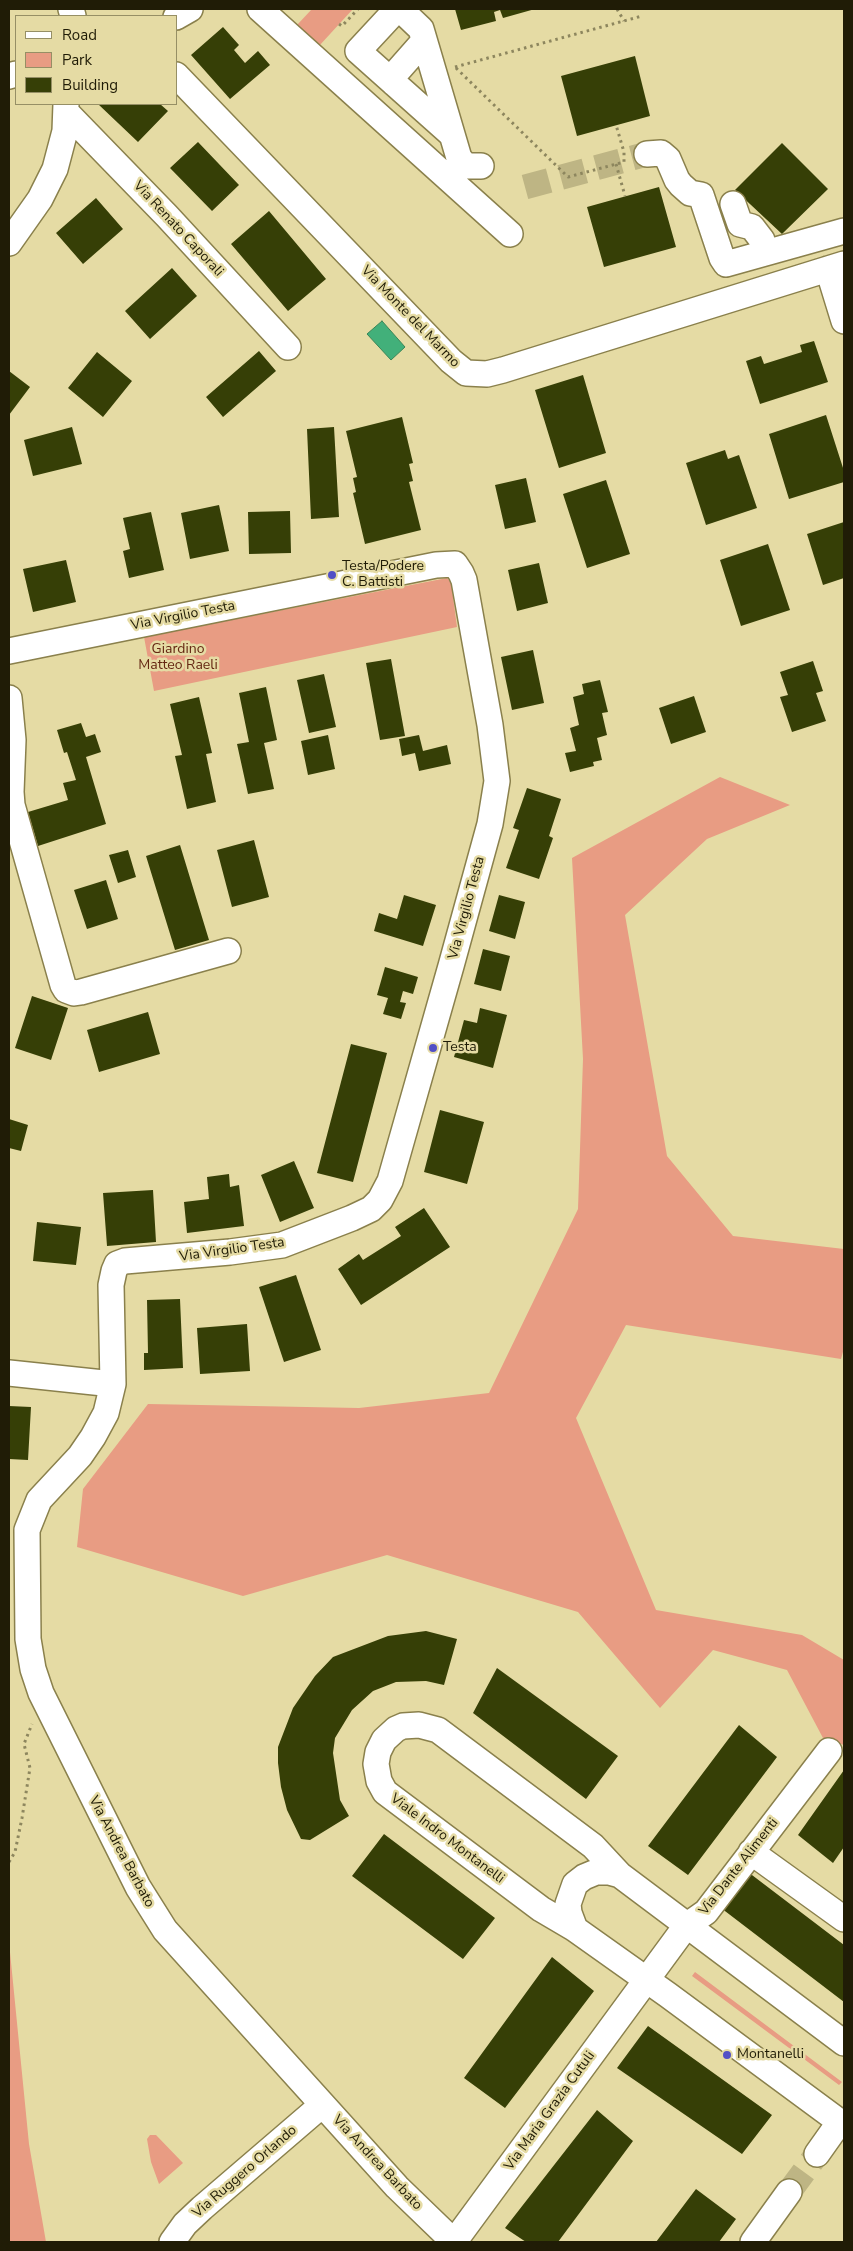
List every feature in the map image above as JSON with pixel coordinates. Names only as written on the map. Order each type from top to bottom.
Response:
[{"type":"street","points":[[178,15],[190,9]]},
{"type":"street","points":[[260,9],[510,234]]},
{"type":"street","points":[[451,134],[358,51],[398,9],[421,29],[451,134],[462,162],[469,167],[481,166]]},
{"type":"street","points":[[395,84],[394,75],[424,41]]},
{"type":"street","name":"Via Monte del Marmo","points":[[178,77],[450,362],[466,373],[487,374],[503,370],[836,266],[844,321]]},
{"type":"street","points":[[9,243],[48,184],[61,150],[66,108]]},
{"type":"street","name":"Via Renato Caporali","points":[[66,108],[288,347]]},
{"type":"street","points":[[647,154],[661,153],[668,159],[681,185],[690,193],[701,195],[726,264],[844,230]]},
{"type":"street","points":[[733,204],[740,224],[752,227],[762,240],[764,252]]},
{"type":"street","name":"Via Virgilio Testa","points":[[9,651],[436,565],[455,564],[464,580],[490,725],[497,781],[490,824],[389,1186],[380,1200],[362,1214],[282,1245],[230,1252],[125,1261],[118,1264],[111,1284],[113,1384]]},
{"type":"street","points":[[9,698],[13,740],[10,806],[63,985],[68,991],[74,993],[81,992],[228,951]]},
{"type":"street","points":[[9,1373],[113,1384]]},
{"type":"street","name":"Via Andrea Barbato","points":[[113,1384],[106,1413],[93,1437],[80,1456],[39,1500],[27,1530],[29,1646],[33,1669],[50,1712],[138,1887],[165,1930],[397,2187],[454,2242]]},
{"type":"street","name":"Viale Indro Montanelli","points":[[839,2128],[647,1980],[575,1929],[541,1910],[385,1792],[379,1781],[376,1764],[378,1752],[384,1740],[396,1729],[403,1726],[419,1724],[438,1730],[593,1846],[620,1875],[686,1926],[844,2043]]},
{"type":"street","name":"Via Dante Alimenti","points":[[647,1980],[686,1926],[706,1912],[829,1751]]},
{"type":"street","points":[[751,1852],[841,1910]]},
{"type":"street","points":[[575,1929],[568,1904],[576,1884],[584,1877],[596,1872],[609,1872],[620,1875]]},
{"type":"street","name":"Via Maria Grazia Cutuli","points":[[454,2242],[647,1980]]},
{"type":"street","name":"Via Ruggero Orlando","points":[[172,2242],[184,2224],[322,2105]]},
{"type":"street","points":[[817,2154],[839,2128]]},
{"type":"street","points":[[753,2242],[789,2192]]},
{"type":"path","points":[[339,24],[342,26],[358,9]]},
{"type":"path","points":[[617,9],[624,21]]},
{"type":"path","points":[[450,69],[642,16]]},
{"type":"path","points":[[455,67],[568,177],[624,162],[624,152],[616,125]]},
{"type":"path","points":[[616,164],[626,196]]},
{"type":"path","points":[[9,1862],[17,1844],[30,1768],[24,1744],[31,1725],[50,1712]]},
{"type":"green space","points":[[312,9],[353,9],[319,46],[297,25]]},
{"type":"green space","name":"Giardino Matteo Raeli","points":[[447,578],[451,582],[457,627],[154,691],[144,637]]},
{"type":"green space","points":[[720,777],[790,805],[707,839],[625,915],[667,1156],[733,1236],[844,1249],[844,1348],[841,1359],[626,1325],[576,1418],[656,1610],[802,1635],[844,1660],[844,1745],[823,1738],[787,1670],[713,1650],[660,1708],[578,1612],[387,1555],[243,1596],[77,1547],[83,1489],[148,1404],[359,1408],[489,1393],[578,1209],[583,1059],[572,858]]},
{"type":"green space","points":[[9,1942],[29,2144],[46,2242],[9,2242]]},
{"type":"green space","points":[[695,1972],[842,2082],[839,2085],[692,1976]]},
{"type":"green space","points":[[150,2135],[156,2135],[183,2163],[159,2184],[151,2162],[147,2139]]},
{"type":"shaded area","points":[[382,321],[405,347],[391,360],[367,334]]},
{"type":"building","points":[[455,9],[535,9],[503,18],[500,10],[494,12],[496,21],[461,30]]},
{"type":"building","points":[[223,27],[239,45],[234,50],[245,63],[258,51],[270,65],[230,99],[191,55]]},
{"type":"building","points":[[635,56],[650,116],[577,136],[561,76]]},
{"type":"building","points":[[99,105],[161,105],[168,111],[138,142]]},
{"type":"building","points":[[198,142],[239,185],[212,211],[170,168]]},
{"type":"building","points":[[782,143],[828,189],[782,234],[735,190]]},
{"type":"building","points":[[659,187],[676,247],[604,267],[587,207]]},
{"type":"building","points":[[96,198],[123,229],[83,264],[56,233]]},
{"type":"building","points":[[269,211],[326,279],[288,311],[231,244]]},
{"type":"building","points":[[172,268],[197,296],[150,339],[125,311]]},
{"type":"building","points":[[814,341],[828,382],[760,404],[746,361],[761,356],[764,364],[802,352],[800,345]]},
{"type":"building","points":[[259,351],[276,371],[223,417],[206,397]]},
{"type":"building","points":[[97,352],[132,381],[103,417],[68,388]]},
{"type":"building","points":[[9,371],[30,387],[9,415]]},
{"type":"building","points":[[583,375],[606,453],[559,468],[535,390]]},
{"type":"building","points":[[826,415],[844,471],[844,482],[789,499],[769,434]]},
{"type":"building","points":[[402,417],[413,463],[409,464],[413,481],[409,482],[421,530],[365,544],[353,493],[356,492],[353,478],[357,477],[346,431]]},
{"type":"building","points":[[72,427],[82,464],[33,476],[24,440]]},
{"type":"building","points":[[334,427],[339,517],[311,519],[307,429]]},
{"type":"building","points":[[725,450],[728,459],[739,455],[757,508],[706,525],[686,463]]},
{"type":"building","points":[[526,478],[536,522],[505,529],[495,485]]},
{"type":"building","points":[[606,480],[630,554],[587,568],[563,494]]},
{"type":"building","points":[[219,505],[229,551],[190,559],[181,513]]},
{"type":"building","points":[[290,511],[291,553],[249,554],[248,512]]},
{"type":"building","points":[[151,512],[164,570],[129,578],[123,551],[130,549],[123,518]]},
{"type":"building","points":[[844,522],[844,578],[823,585],[807,534]]},
{"type":"building","points":[[768,544],[790,610],[741,626],[720,560]]},
{"type":"building","points":[[66,560],[76,602],[33,612],[23,569]]},
{"type":"building","points":[[539,563],[548,603],[517,611],[508,570]]},
{"type":"building","points":[[533,650],[544,703],[512,710],[501,657]]},
{"type":"building","points":[[391,659],[405,736],[380,740],[366,663]]},
{"type":"building","points":[[813,661],[823,691],[816,693],[826,721],[792,732],[780,697],[788,695],[780,672]]},
{"type":"building","points":[[324,674],[336,727],[309,733],[297,680]]},
{"type":"building","points":[[600,680],[608,712],[602,713],[607,735],[597,738],[602,760],[593,762],[594,766],[570,772],[565,753],[576,751],[570,728],[579,725],[573,697],[584,694],[582,684]]},
{"type":"building","points":[[266,687],[277,740],[264,743],[274,789],[248,794],[237,744],[249,742],[239,693]]},
{"type":"building","points":[[694,696],[706,732],[671,744],[659,708]]},
{"type":"building","points":[[199,697],[212,753],[206,754],[216,802],[187,809],[175,756],[182,755],[170,704]]},
{"type":"building","points":[[81,723],[86,737],[95,734],[101,752],[86,757],[106,824],[38,846],[28,812],[68,800],[63,783],[76,780],[67,752],[64,753],[57,730]]},
{"type":"building","points":[[328,735],[335,769],[308,775],[301,741]]},
{"type":"building","points":[[419,735],[423,751],[447,745],[451,764],[419,771],[415,753],[402,756],[399,739]]},
{"type":"building","points":[[527,788],[561,799],[549,836],[553,838],[539,879],[506,868],[519,830],[513,828]]},
{"type":"building","points":[[254,840],[269,897],[232,907],[217,850]]},
{"type":"building","points":[[180,845],[209,940],[175,950],[146,856]]},
{"type":"building","points":[[128,850],[136,877],[118,883],[109,855]]},
{"type":"building","points":[[106,880],[118,919],[87,929],[74,890]]},
{"type":"building","points":[[404,895],[436,905],[423,946],[374,931],[379,913],[397,919]]},
{"type":"building","points":[[499,895],[525,902],[515,939],[489,931]]},
{"type":"building","points":[[483,949],[510,956],[501,991],[474,984]]},
{"type":"building","points":[[385,967],[418,977],[413,994],[403,991],[400,1002],[406,1003],[401,1019],[383,1014],[388,998],[377,995]]},
{"type":"building","points":[[32,996],[68,1008],[51,1060],[15,1048]]},
{"type":"building","points":[[480,1008],[507,1015],[493,1068],[454,1057],[464,1020],[477,1023]]},
{"type":"building","points":[[148,1012],[160,1054],[99,1072],[87,1030]]},
{"type":"building","points":[[351,1044],[387,1053],[353,1182],[317,1173]]},
{"type":"building","points":[[440,1110],[484,1122],[467,1184],[424,1172]]},
{"type":"building","points":[[9,1119],[28,1125],[21,1151],[9,1148]]},
{"type":"building","points":[[294,1161],[314,1208],[280,1222],[261,1175]]},
{"type":"building","points":[[229,1174],[230,1187],[239,1185],[244,1226],[187,1233],[184,1202],[209,1199],[207,1177]]},
{"type":"building","points":[[153,1190],[156,1242],[107,1246],[103,1193]]},
{"type":"building","points":[[424,1208],[450,1247],[361,1305],[338,1269],[359,1254],[363,1260],[401,1236],[395,1227]]},
{"type":"building","points":[[37,1222],[81,1227],[76,1265],[33,1261]]},
{"type":"building","points":[[296,1275],[321,1350],[284,1362],[259,1287]]},
{"type":"building","points":[[180,1299],[183,1368],[144,1370],[144,1353],[148,1353],[147,1300]]},
{"type":"building","points":[[247,1324],[250,1371],[200,1374],[197,1328]]},
{"type":"building","points":[[9,1406],[31,1407],[28,1460],[9,1459]]},
{"type":"building","points":[[426,1631],[457,1639],[444,1685],[426,1681],[396,1682],[373,1691],[352,1710],[335,1738],[333,1753],[340,1800],[349,1816],[310,1840],[301,1839],[287,1810],[281,1787],[278,1763],[278,1747],[293,1708],[315,1676],[333,1657],[388,1636]]},
{"type":"building","points":[[497,1668],[618,1756],[586,1799],[473,1713]]},
{"type":"building","points":[[739,1725],[777,1757],[688,1875],[648,1846]]},
{"type":"building","points":[[844,1770],[844,1847],[833,1863],[798,1835]]},
{"type":"building","points":[[384,1834],[495,1918],[463,1959],[352,1876]]},
{"type":"building","points":[[748,1872],[844,1945],[844,2002],[721,1908]]},
{"type":"building","points":[[552,1957],[594,1991],[505,2108],[464,2078]]},
{"type":"building","points":[[648,2026],[772,2115],[742,2154],[617,2068]]},
{"type":"building","points":[[597,2110],[633,2141],[558,2242],[526,2242],[505,2228]]},
{"type":"building","points":[[696,2189],[736,2219],[719,2242],[656,2242]]},
{"type":"tunnel","points":[[525,187],[647,154]]},
{"type":"tunnel","points":[[789,2192],[817,2154]]},
{"type":"place","name":"Testa/Podere C. Battisti","points":[[332,575]]},
{"type":"place","name":"Testa","points":[[433,1048]]},
{"type":"place","name":"Montanelli","points":[[727,2055]]}]
